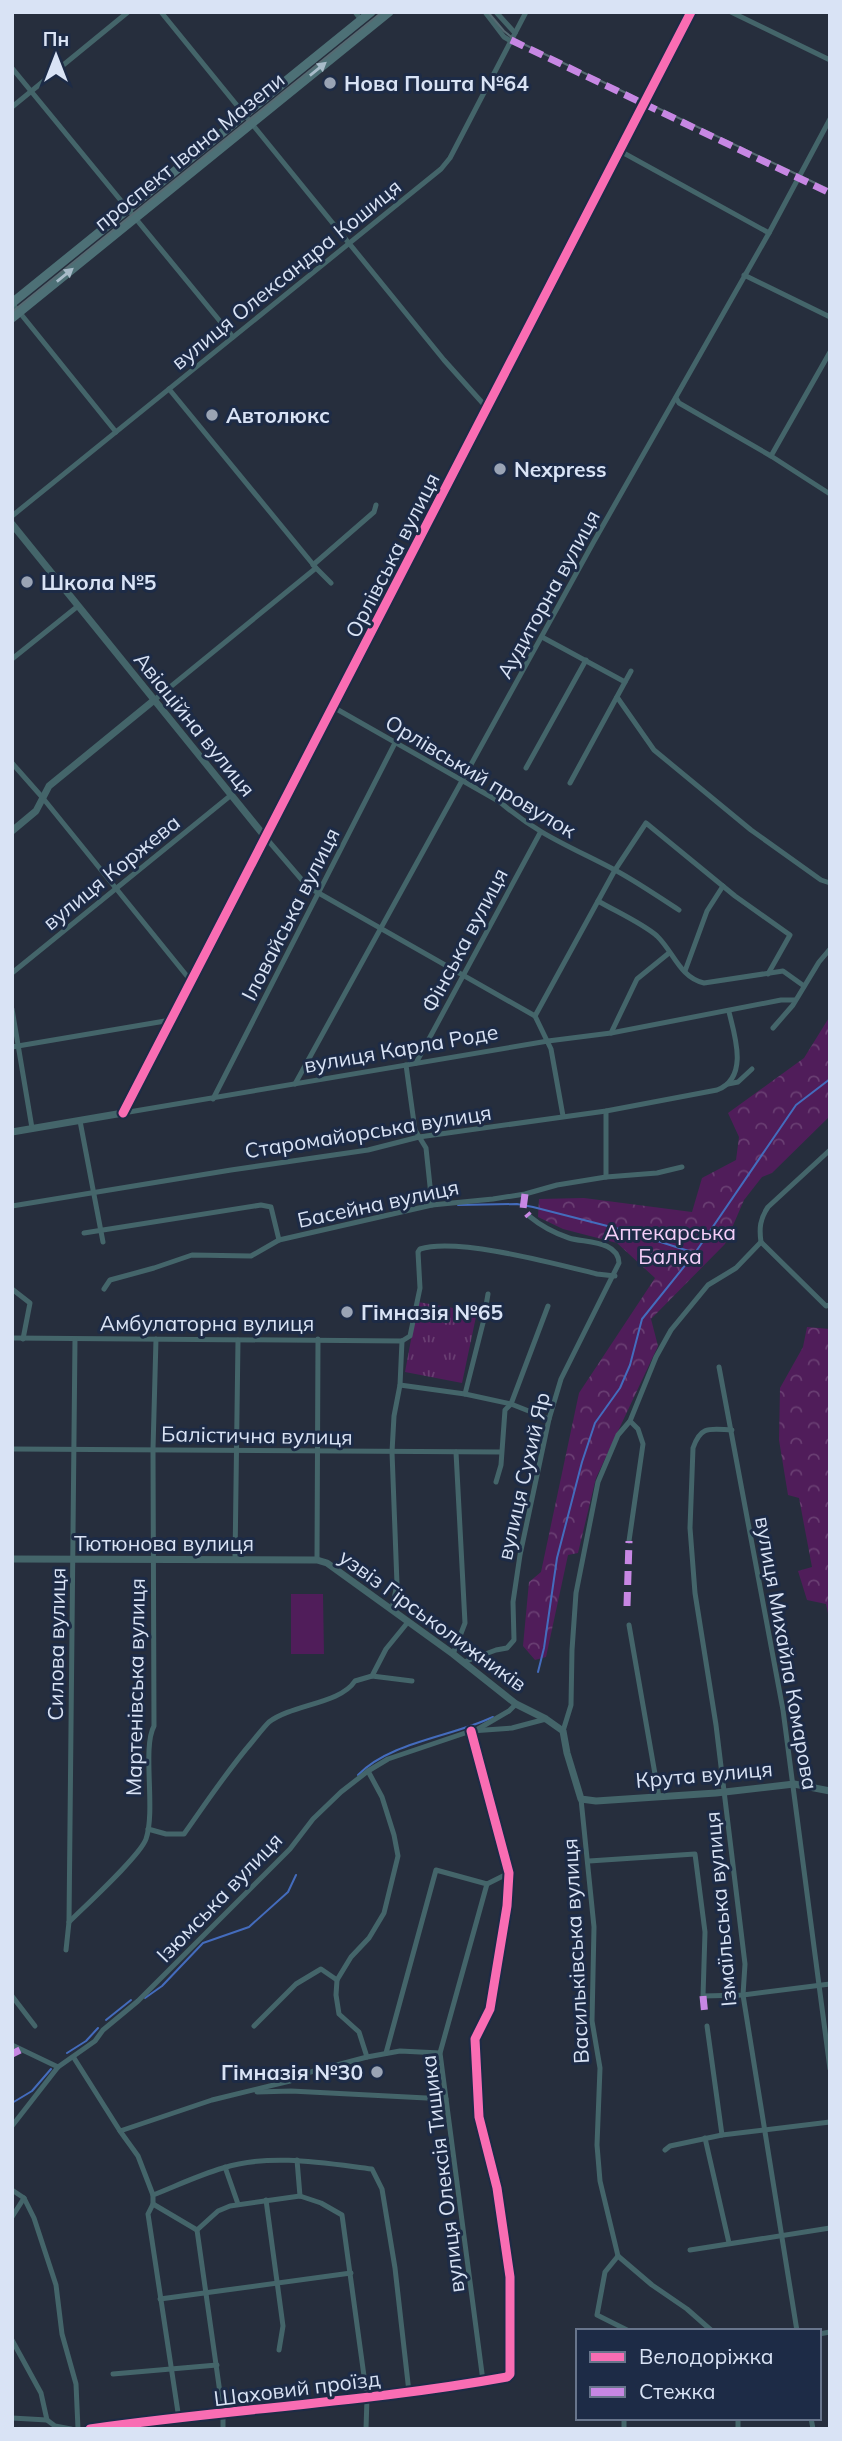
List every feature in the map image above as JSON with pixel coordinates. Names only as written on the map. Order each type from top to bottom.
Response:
[{"type":"highway","name":"проспект Івана Мазепи","points":[[12,303],[245,114],[358,16],[371,12]]},
{"type":"highway","name":"проспект Івана Мазепи","points":[[16,315],[389,12]]},
{"type":"street","points":[[12,107],[128,12]]},
{"type":"street","points":[[161,12],[444,360],[487,408]]},
{"type":"street","points":[[485,12],[504,37],[511,41]]},
{"type":"street","points":[[496,12],[515,33]]},
{"type":"street","name":"вулиця Олександра Кошиця","points":[[12,516],[441,169],[450,158],[526,12]]},
{"type":"street","name":"Орлівська вулиця","points":[[124,1113],[691,12]]},
{"type":"street","points":[[732,12],[830,60]]},
{"type":"street","points":[[358,16],[368,29]]},
{"type":"street","points":[[12,68],[233,337]]},
{"type":"street","name":"Аудиторна вулиця","points":[[295,1084],[830,119]]},
{"type":"street","points":[[620,152],[769,233]]},
{"type":"street","points":[[744,275],[830,317]]},
{"type":"street","points":[[12,303],[16,315],[116,432]]},
{"type":"street","points":[[771,456],[830,352]]},
{"type":"street","points":[[169,389],[314,566],[331,583]]},
{"type":"street","points":[[676,398],[679,403],[830,494]]},
{"type":"street","points":[[12,831],[36,811],[49,786],[314,566],[374,512],[376,505]]},
{"type":"street","name":"Авіаційна вулиця","points":[[12,524],[230,796],[308,887],[535,1017]]},
{"type":"street","points":[[12,659],[78,606]]},
{"type":"street","points":[[542,637],[625,682]]},
{"type":"street","points":[[526,768],[586,660]]},
{"type":"street","points":[[570,783],[631,671]]},
{"type":"street","points":[[617,697],[654,750],[751,830],[821,880],[830,883]]},
{"type":"street","name":"Орлівський провулок","points":[[333,708],[500,802],[512,814],[540,833],[615,870],[679,910]]},
{"type":"street","name":"Іловайська вулиця","points":[[213,1099],[317,892],[396,743]]},
{"type":"street","points":[[12,763],[191,981]]},
{"type":"street","name":"вулиця Коржева","points":[[12,973],[230,796]]},
{"type":"street","points":[[563,1116],[548,1041],[535,1017],[615,870],[646,822],[723,886],[790,935],[768,974]]},
{"type":"street","name":"Фінська вулиця","points":[[416,1063],[540,833]]},
{"type":"street","points":[[685,971],[707,911],[723,886]]},
{"type":"street","points":[[598,901],[657,936],[695,981],[704,983],[783,971],[804,986]]},
{"type":"street","points":[[773,1028],[793,1005],[830,949]]},
{"type":"street","points":[[611,1033],[637,978],[670,953]]},
{"type":"street","name":"вулиця Карла Роде","points":[[12,1132],[548,1041],[611,1033],[781,1000],[795,1000]]},
{"type":"street","points":[[12,1009],[15,1046],[32,1128]]},
{"type":"street","points":[[728,1084],[738,1063],[729,1012]]},
{"type":"street","points":[[15,1046],[171,1020]]},
{"type":"street","points":[[406,1065],[415,1130],[426,1148],[432,1205]]},
{"type":"street","name":"Старомайорська вулиця","points":[[12,1206],[368,1150],[419,1137],[606,1111],[718,1090],[738,1082],[752,1069]]},
{"type":"street","points":[[606,1111],[606,1177]]},
{"type":"street","points":[[80,1121],[103,1242]]},
{"type":"street","points":[[830,1150],[768,1207],[762,1217],[760,1229],[761,1242],[826,1306],[830,1306]]},
{"type":"street","name":"Басейна вулиця","points":[[104,1289],[110,1280],[154,1269],[181,1257],[251,1256],[279,1240],[432,1205],[525,1194],[557,1185],[606,1177],[657,1173],[682,1167]]},
{"type":"street","name":"Басейна вулиця","points":[[84,1233],[261,1205],[271,1207],[279,1240]]},
{"type":"street","points":[[392,1609],[397,1584],[392,1452],[394,1416],[400,1385],[402,1341],[410,1336],[420,1287],[420,1249],[428,1246],[479,1249],[615,1276],[619,1259],[611,1248],[560,1234],[529,1216]]},
{"type":"street","name":"Васильківська вулиця","points":[[618,2256],[600,2181],[597,2145],[600,2068],[592,2021],[594,1927],[589,1861],[581,1799],[566,1753],[563,1731],[572,1705],[576,1593],[598,1482],[618,1435],[630,1421],[656,1357],[671,1330],[708,1284],[736,1268],[761,1242]]},
{"type":"street","name":"вулиця Сухий Яр","points":[[464,1662],[507,1648],[514,1640],[513,1602],[520,1555],[549,1419],[561,1379],[615,1276]]},
{"type":"street","points":[[12,1289],[30,1303],[23,1339]]},
{"type":"street","points":[[465,1394],[484,1323],[488,1294]]},
{"type":"street","points":[[496,1482],[501,1465],[500,1452],[506,1425],[506,1410],[511,1404],[548,1306]]},
{"type":"street","name":"Амбулаторна вулиця","points":[[12,1338],[402,1341]]},
{"type":"street","name":"Силова вулиця","points":[[66,1950],[69,1922],[75,1339]]},
{"type":"street","name":"Мартенівська вулиця","points":[[69,1922],[142,1847],[148,1829],[150,1744],[154,1726],[153,1449],[156,1339]]},
{"type":"street","points":[[317,1560],[318,1339]]},
{"type":"street","points":[[235,1560],[239,1340]]},
{"type":"street","name":"вулиця Михайла Комарова","points":[[719,1367],[783,1710],[817,1963],[817,1986],[830,2069]]},
{"type":"street","points":[[400,1385],[511,1404],[549,1419]]},
{"type":"street","points":[[629,1541],[643,1444],[638,1429],[630,1421]]},
{"type":"street","name":"Ізмаїльська вулиця","points":[[732,1430],[708,1429],[697,1436],[693,1448],[691,1517],[695,1593],[725,1793],[745,1964],[743,1995],[797,2329]]},
{"type":"street","name":"Балістична вулиця","points":[[12,1449],[500,1452]]},
{"type":"street","points":[[453,1654],[465,1623],[456,1452]]},
{"type":"street","name":"Тютюнова вулиця","points":[[12,1559],[317,1560]]},
{"type":"street","name":"узвіз Гірськолижників","points":[[317,1560],[327,1563],[392,1609],[516,1704],[563,1731]]},
{"type":"street","points":[[372,1676],[386,1649],[408,1622]]},
{"type":"street","points":[[629,1625],[659,1797]]},
{"type":"street","points":[[148,1829],[166,1834],[184,1834],[239,1757],[267,1724],[285,1712],[339,1695],[355,1681],[372,1676],[412,1681]]},
{"type":"street","name":"Ізюмська вулиця","points":[[12,2126],[58,2067],[95,2041],[156,1984],[290,1849],[313,1819],[341,1792],[388,1759],[473,1731],[509,1711],[516,1704]]},
{"type":"street","name":"Ізюмська вулиця","points":[[473,1731],[512,1728],[546,1719]]},
{"type":"street","points":[[386,2053],[436,1870],[487,1884],[509,1873],[473,1731]]},
{"type":"street","points":[[367,2057],[359,2032],[339,2014],[336,1995],[337,1980],[384,1913],[398,1856],[382,1797],[368,1771]]},
{"type":"street","name":"Крута вулиця","points":[[581,1799],[596,1801],[725,1793],[794,1784],[830,1791]]},
{"type":"street","points":[[589,1861],[695,1854],[705,1932],[703,1996],[743,1995],[830,1984]]},
{"type":"street","name":"Шаховий проїзд","points":[[90,2429],[367,2398],[507,2377],[511,2368],[511,2292],[497,2188],[479,2117],[475,2039],[490,2009],[507,1906],[509,1873]]},
{"type":"street","name":"вулиця Олексія Тищика","points":[[483,2381],[440,2053],[487,1884]]},
{"type":"street","points":[[254,2026],[296,1984],[321,1969],[337,1980]]},
{"type":"street","points":[[12,1996],[35,2026]]},
{"type":"street","points":[[707,2026],[722,2135]]},
{"type":"street","points":[[12,2045],[58,2067]]},
{"type":"street","points":[[120,2130],[367,2057],[386,2053],[440,2053]]},
{"type":"street","points":[[74,2058],[138,2156],[153,2195],[153,2204],[148,2214],[179,2419]]},
{"type":"street","points":[[246,2092],[290,2091],[446,2099]]},
{"type":"street","points":[[664,2150],[670,2146],[722,2135],[830,2122]]},
{"type":"street","points":[[705,2138],[729,2243]]},
{"type":"street","points":[[153,2195],[225,2167],[297,2160],[372,2169],[382,2189],[395,2268],[409,2392]]},
{"type":"street","points":[[297,2160],[299,2196]]},
{"type":"street","points":[[225,2167],[238,2204]]},
{"type":"street","points":[[12,2190],[24,2198],[34,2218],[56,2285],[62,2334],[76,2384],[78,2429]]},
{"type":"street","points":[[197,2230],[218,2211],[238,2204],[299,2196],[321,2203],[342,2215],[367,2398],[366,2429]]},
{"type":"street","points":[[12,2217],[24,2198]]},
{"type":"street","points":[[265,2200],[283,2326],[279,2350]]},
{"type":"street","points":[[153,2204],[197,2230]]},
{"type":"street","points":[[690,2250],[830,2228]]},
{"type":"street","points":[[197,2230],[223,2429]]},
{"type":"street","points":[[625,2329],[597,2315],[605,2272],[618,2256],[710,2329]]},
{"type":"street","points":[[160,2299],[351,2273]]},
{"type":"street","points":[[12,2340],[41,2393],[47,2420]]},
{"type":"street","points":[[113,2374],[216,2365]]},
{"type":"street","points":[[12,2418],[47,2420],[55,2426],[71,2429]]},
{"type":"green space","name":"Аптекарська Балка","points":[[830,1016],[830,1116],[772,1173],[762,1177],[744,1200],[725,1244],[651,1319],[658,1346],[596,1478],[578,1553],[568,1555],[546,1657],[535,1660],[523,1646],[529,1582],[541,1572],[579,1393],[655,1278],[617,1243],[563,1229],[538,1217],[539,1199],[584,1198],[692,1212],[702,1178],[736,1160],[739,1137],[728,1113],[804,1058]]},
{"type":"green space","points":[[418,1302],[477,1312],[462,1383],[405,1372]]},
{"type":"green space","points":[[807,1327],[830,1329],[830,1623],[826,1604],[807,1600],[798,1571],[812,1567],[799,1498],[788,1495],[779,1440],[780,1388],[803,1347]]},
{"type":"green space","points":[[291,1594],[323,1594],[324,1654],[291,1654]]},
{"type":"waterway","points":[[538,1672],[557,1558],[582,1462],[595,1423],[620,1388],[630,1365],[642,1319],[695,1253],[796,1105],[830,1079]]},
{"type":"waterway","points":[[458,1205],[517,1204],[533,1207],[623,1230],[695,1253]]},
{"type":"waterway","points":[[358,1775],[371,1764],[404,1747],[493,1717]]},
{"type":"waterway","points":[[145,1998],[162,1986],[203,1943],[249,1927],[288,1892],[296,1875]]},
{"type":"waterway","points":[[106,2020],[131,2000]]},
{"type":"waterway","points":[[67,2053],[86,2041],[98,2028]]},
{"type":"waterway","points":[[12,2103],[32,2091],[51,2069]]},
{"type":"tram line","points":[[12,312],[382,12]]},
{"type":"tram line","points":[[488,12],[515,40],[830,190]]},
{"type":"marked path","points":[[511,40],[830,193]]},
{"type":"marked path","points":[[525,1194],[523,1209],[529,1216]]},
{"type":"marked path","points":[[627,1606],[629,1541]]},
{"type":"marked path","points":[[703,1996],[705,2016]]},
{"type":"marked path","points":[[12,2054],[20,2050]]},
{"type":"cycle path","points":[[123,1113],[691,12]]},
{"type":"cycle path","points":[[90,2429],[403,2393],[507,2377],[510,2374],[510,2277],[497,2188],[479,2117],[475,2039],[490,2009],[507,1906],[509,1873],[471,1731]]},
{"type":"place","name":"Нова Пошта №64","points":[[330,83]]},
{"type":"place","name":"Автолюкс","points":[[212,415]]},
{"type":"place","name":"Nexpress","points":[[500,469]]},
{"type":"place","name":"Школа №5","points":[[27,582]]},
{"type":"place","name":"Гімназія №65","points":[[347,1312]]},
{"type":"place","name":"Гімназія №30","points":[[377,2072]]}]
